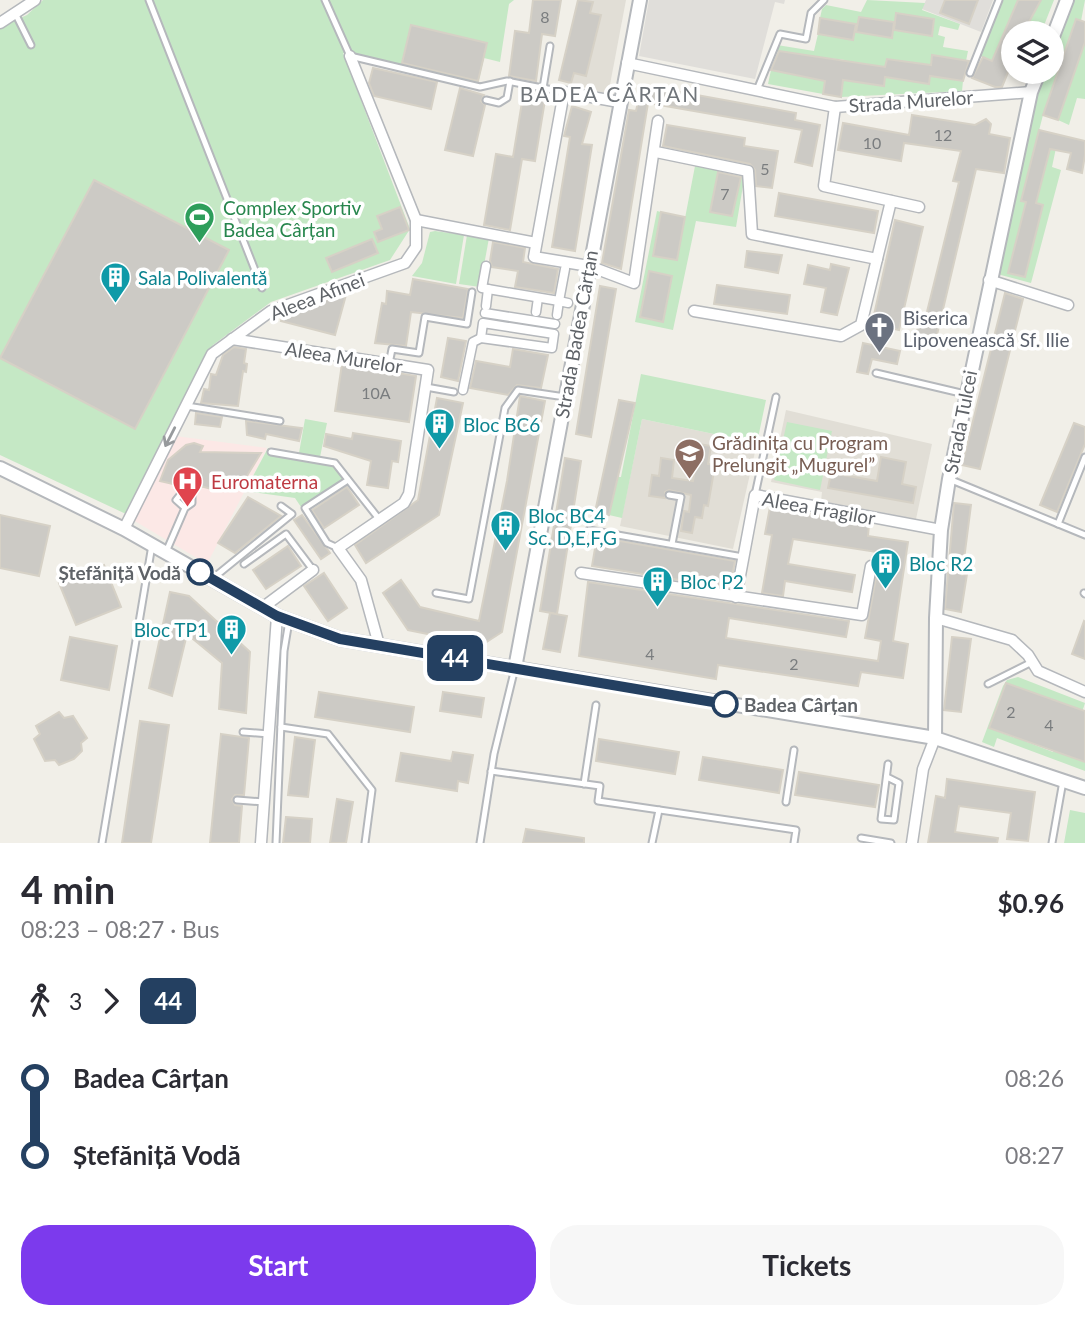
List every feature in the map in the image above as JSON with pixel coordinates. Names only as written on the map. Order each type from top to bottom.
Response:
[{"type":"street","points":[[0,23],[16,15],[35,0]]},
{"type":"street","name":"Strada Badea Cârțan","points":[[515,668],[640,0]]},
{"type":"street","points":[[1059,21],[1067,0]]},
{"type":"street","name":"Aleea Afinei","points":[[124,529],[212,354],[271,311],[405,262],[416,247],[416,220],[350,56]]},
{"type":"street","name":"Strada Murelor","points":[[627,63],[835,107],[1031,92]]},
{"type":"street","name":"Strada Tulcei","points":[[935,738],[936,618],[942,530],[949,479],[989,280],[1034,84]]},
{"type":"street","points":[[619,102],[564,92],[534,257],[589,266],[635,283],[656,152],[658,121]]},
{"type":"street","points":[[835,107],[824,186],[919,207]]},
{"type":"street","points":[[656,152],[748,171],[752,234],[877,259]]},
{"type":"street","points":[[694,311],[841,336],[861,325],[891,201]]},
{"type":"street","points":[[416,220],[536,243]]},
{"type":"street","points":[[486,266],[482,288],[564,302]]},
{"type":"street","points":[[488,289],[485,309],[556,320],[564,302],[565,269]]},
{"type":"street","points":[[989,280],[1068,305]]},
{"type":"street","points":[[536,312],[538,298]]},
{"type":"street","points":[[459,391],[473,342],[481,338],[552,348],[554,334],[483,323],[481,338]]},
{"type":"street","points":[[501,341],[504,326]]},
{"type":"street","points":[[530,345],[533,330]]},
{"type":"street","name":"Aleea Murelor","points":[[232,339],[428,370],[409,494],[404,503],[338,548]]},
{"type":"street","points":[[0,468],[124,529],[283,619],[340,639],[935,738],[1085,788]]},
{"type":"street","name":"Aleea Fragilor","points":[[736,597],[755,495],[942,530]]},
{"type":"street","points":[[338,548],[361,580],[379,645]]},
{"type":"street","points":[[581,573],[862,615],[871,566]]},
{"type":"street","points":[[262,608],[313,570]]},
{"type":"street","points":[[936,618],[1012,640],[1028,655],[1030,663],[1038,671],[1085,692]]},
{"type":"street","points":[[261,843],[269,734],[283,619]]},
{"type":"street","points":[[912,843],[923,769],[935,738]]},
{"type":"lane","points":[[149,0],[262,288]]},
{"type":"lane","points":[[325,0],[350,56],[480,87],[510,81],[564,92]]},
{"type":"lane","points":[[757,90],[780,34],[806,39],[811,13],[824,0]]},
{"type":"lane","points":[[970,73],[999,0]]},
{"type":"lane","points":[[16,15],[31,45]]},
{"type":"lane","points":[[543,88],[550,46]]},
{"type":"lane","points":[[486,100],[499,103],[507,98],[510,81]]},
{"type":"lane","points":[[389,364],[392,349],[419,353],[425,317],[467,324],[472,292]]},
{"type":"lane","points":[[876,373],[965,394]]},
{"type":"lane","points":[[426,387],[459,391]]},
{"type":"lane","points":[[436,593],[469,599],[505,408],[518,390],[565,397]]},
{"type":"lane","points":[[755,495],[776,397]]},
{"type":"lane","points":[[186,406],[280,421]]},
{"type":"lane","points":[[271,452],[335,463],[379,519]]},
{"type":"lane","points":[[1058,524],[1085,457]]},
{"type":"lane","points":[[949,479],[1085,535]]},
{"type":"lane","points":[[338,548],[327,542],[305,508],[348,480]]},
{"type":"lane","points":[[669,495],[681,497],[672,544]]},
{"type":"lane","points":[[212,579],[292,514],[281,506]]},
{"type":"lane","points":[[166,553],[185,508]]},
{"type":"lane","points":[[589,530],[743,557]]},
{"type":"lane","points":[[244,564],[286,534],[313,570]]},
{"type":"lane","points":[[102,843],[152,545]]},
{"type":"lane","points":[[276,843],[283,619]]},
{"type":"lane","points":[[988,684],[1030,663]]},
{"type":"lane","points":[[480,843],[491,771],[515,668]]},
{"type":"lane","points":[[584,783],[596,705]]},
{"type":"lane","points":[[281,727],[328,734],[372,790],[365,843]]},
{"type":"lane","points":[[243,732],[269,734]]},
{"type":"lane","points":[[786,802],[794,750]]},
{"type":"lane","points":[[887,777],[898,783],[894,820],[881,819],[888,764]]},
{"type":"lane","points":[[491,771],[600,786],[598,801],[796,830],[794,843]]},
{"type":"lane","points":[[1052,843],[1063,781]]},
{"type":"lane","points":[[237,800],[264,802]]},
{"type":"lane","points":[[652,843],[659,810]]},
{"type":"lane","points":[[861,838],[891,843]]},
{"type":"shaded area","points":[[579,0],[626,0],[609,90],[604,93],[559,80]]},
{"type":"shaded area","points":[[649,0],[785,0],[784,4],[775,2],[755,79],[639,56]]},
{"type":"shaded area","points":[[926,0],[993,0],[981,32],[922,9]]},
{"type":"shaded area","points":[[786,410],[932,444],[916,519],[821,501],[822,492],[771,482]]},
{"type":"shaded area","name":"Grădinița cu Program Prelungit „Mugurel”","points":[[642,419],[757,443],[733,549],[620,526]]},
{"type":"shaded area","name":"Euromaterna","points":[[175,436],[267,448],[207,564],[133,520]]},
{"type":"green space","name":"Complex Sportiv Badea Cârțan","points":[[43,0],[514,0],[509,4],[500,62],[484,58],[478,84],[343,53],[410,229],[390,260],[271,302],[213,345],[126,514],[0,455],[0,27],[27,15]]},
{"type":"green space","points":[[867,0],[925,3],[922,10],[960,24],[958,30],[940,26],[938,35],[945,37],[943,47],[968,51],[966,61],[932,56],[931,65],[887,59],[885,67],[855,62],[884,86],[885,77],[929,84],[930,76],[963,81],[962,91],[841,97],[845,60],[828,58],[823,94],[768,84],[771,70],[815,79],[819,59],[774,51],[777,45],[814,51],[818,34],[853,39],[855,31],[891,37],[893,30],[932,35],[934,19],[896,14],[895,22],[859,17],[858,25],[820,18],[826,5],[861,12]]},
{"type":"green space","points":[[1003,0],[1018,0],[1009,21],[1001,21],[1001,40],[992,61],[980,56]]},
{"type":"green space","points":[[1041,0],[1054,0],[1046,21],[1030,21]]},
{"type":"green space","points":[[1072,0],[1085,0],[1081,21],[1076,19],[1064,54],[1064,21]]},
{"type":"green space","points":[[1085,42],[1085,99],[1077,98],[1069,125],[1058,120]]},
{"type":"green space","points":[[1040,84],[1054,84],[1021,201],[1026,202],[1008,273],[1025,277],[1036,203],[1050,147],[1056,148],[1052,167],[1061,170],[1031,283],[997,274]]},
{"type":"green space","points":[[695,166],[719,169],[710,212],[731,216],[740,173],[745,174],[736,227],[696,221],[673,330],[635,322],[657,211],[661,212],[653,256],[677,260]],"holes":[[[649,272],[672,276],[663,322],[640,317]]]},
{"type":"green space","points":[[430,232],[464,235],[456,284],[412,276],[422,263]]},
{"type":"green space","points":[[467,235],[489,238],[480,287],[459,284]]},
{"type":"green space","points":[[641,374],[766,400],[757,443],[642,419],[622,518],[609,515],[617,477],[621,477]]},
{"type":"green space","points":[[305,419],[327,423],[319,462],[334,465],[344,480],[301,507],[295,498],[245,491],[268,448],[299,453]]},
{"type":"green space","points":[[787,422],[832,431],[820,490],[774,480]]},
{"type":"green space","points":[[1018,677],[1085,703],[1068,755],[1085,762],[1085,771],[997,738],[994,747],[982,742],[1007,680]],"holes":[[[1006,683],[1033,694],[1015,738],[989,728]],[[1044,696],[1071,706],[1053,752],[1027,742]]]},
{"type":"green space","points":[[1070,810],[1085,813],[1085,843],[1064,843]]},
{"type":"building","points":[[533,0],[561,0],[555,36],[542,34],[536,81],[509,76],[515,31],[529,33]]},
{"type":"building","points":[[578,0],[593,2],[590,13],[601,15],[586,76],[574,73],[571,83],[559,80]]},
{"type":"building","points":[[945,0],[978,0],[969,24],[940,13]]},
{"type":"building","points":[[1018,0],[1041,0],[1030,21],[1009,21]]},
{"type":"building","points":[[896,13],[934,19],[932,36],[894,30]]},
{"type":"building","points":[[859,17],[894,22],[892,38],[856,32]]},
{"type":"building","points":[[820,18],[856,24],[853,40],[818,34]]},
{"type":"building","points":[[1076,19],[1085,22],[1085,42],[1058,120],[1043,115],[1054,84],[1064,84],[1064,54]]},
{"type":"building","points":[[411,25],[487,43],[478,81],[402,63]]},
{"type":"building","points":[[1001,40],[1002,87],[972,78],[983,57],[992,61]]},
{"type":"building","points":[[779,51],[885,67],[887,59],[931,65],[932,55],[969,61],[963,81],[930,76],[929,84],[885,77],[884,86],[843,80],[841,97],[823,94],[825,81],[771,70]]},
{"type":"building","points":[[373,68],[437,82],[431,109],[374,96],[369,83]]},
{"type":"building","points":[[642,85],[796,113],[795,120],[820,125],[812,166],[795,162],[802,130],[648,103],[621,269],[602,263],[629,110],[636,111]]},
{"type":"building","points":[[460,88],[484,95],[481,101],[485,105],[473,156],[445,150]]},
{"type":"building","points":[[524,90],[546,94],[535,161],[522,159],[510,230],[484,225],[496,154],[513,157]]},
{"type":"building","points":[[572,106],[591,112],[582,144],[592,145],[575,251],[552,247],[570,137],[564,136]]},
{"type":"building","points":[[912,115],[975,125],[986,119],[991,124],[989,134],[1010,138],[1004,173],[976,169],[936,339],[916,335],[919,322],[924,324],[959,182],[953,181],[961,151],[904,143],[901,161],[838,150],[843,123],[909,135]]},
{"type":"building","points":[[667,125],[745,138],[744,146],[778,151],[772,188],[756,186],[755,170],[750,164],[663,146]]},
{"type":"building","points":[[1039,130],[1085,141],[1085,155],[1082,173],[1067,169],[1071,153],[1050,149],[1036,203],[1043,205],[1025,277],[1008,273],[1026,202],[1021,201]]},
{"type":"building","points":[[718,172],[741,177],[732,216],[710,212]]},
{"type":"building","name":"Sala Polivalentă","points":[[94,180],[229,250],[135,429],[0,358]]},
{"type":"building","points":[[779,193],[878,211],[874,233],[775,216]]},
{"type":"building","points":[[400,207],[409,230],[378,242],[374,232],[382,229],[377,216]]},
{"type":"building","points":[[661,212],[685,217],[677,260],[653,256]]},
{"type":"building","points":[[895,220],[923,227],[899,330],[872,324]]},
{"type":"building","points":[[372,239],[378,253],[332,272],[326,258]]},
{"type":"building","points":[[493,242],[525,248],[523,262],[558,269],[554,293],[515,287],[518,271],[492,267],[490,261]]},
{"type":"building","points":[[747,251],[782,255],[778,273],[745,267]]},
{"type":"building","points":[[831,264],[849,268],[837,315],[821,312],[826,288],[804,284],[808,265],[830,270]]},
{"type":"building","points":[[649,271],[672,276],[663,322],[640,317]]},
{"type":"building","points":[[413,279],[468,289],[463,318],[411,312],[406,346],[375,343],[382,303],[386,304],[387,291],[410,295]]},
{"type":"building","points":[[717,285],[790,295],[787,314],[714,304]]},
{"type":"building","points":[[600,286],[616,289],[591,437],[576,434]]},
{"type":"building","points":[[1005,293],[1023,299],[980,469],[962,465]]},
{"type":"building","points":[[341,294],[346,295],[335,335],[281,321],[283,315]]},
{"type":"building","points":[[448,338],[466,341],[458,381],[441,377]]},
{"type":"building","name":"Biserica Lipovenească Sf. Ilie","points":[[863,343],[900,351],[897,364],[872,359],[868,374],[857,372]]},
{"type":"building","points":[[234,347],[246,349],[246,372],[243,371],[238,406],[201,403],[204,389],[209,390],[211,374],[216,375],[223,355]]},
{"type":"building","points":[[513,349],[548,355],[541,388],[517,385],[508,395],[470,388],[476,361],[510,367]]},
{"type":"building","points":[[342,364],[416,376],[409,422],[335,411]]},
{"type":"building","points":[[520,396],[545,401],[502,632],[482,645],[408,630],[383,593],[401,580],[420,607],[479,621],[507,481]]},
{"type":"building","name":"Bloc BC6","points":[[437,398],[463,403],[439,515],[366,563],[355,545],[418,500]]},
{"type":"building","points":[[619,400],[635,403],[609,515],[595,512]]},
{"type":"building","points":[[196,413],[222,417],[220,427],[195,424]]},
{"type":"building","points":[[246,421],[302,428],[299,441],[266,434],[265,439],[247,435]]},
{"type":"building","points":[[1074,423],[1085,427],[1085,444],[1057,512],[1040,505]]},
{"type":"building","points":[[353,433],[401,441],[398,462],[392,461],[388,488],[367,485],[371,461],[324,446],[326,434],[352,439]]},
{"type":"building","points":[[194,443],[203,446],[200,452],[261,453],[242,484],[238,482],[234,489],[217,480],[212,489],[181,481],[177,485],[160,481],[168,460],[186,445]]},
{"type":"building","points":[[699,444],[711,446],[708,464],[715,465],[708,506],[704,505],[702,518],[695,517],[692,533],[681,531],[684,511],[689,512],[691,495],[669,490],[665,492],[665,498],[649,496],[652,475],[659,476],[661,458],[674,460],[672,478],[693,481]]},
{"type":"building","points":[[881,457],[906,462],[902,484],[916,487],[913,503],[828,488],[831,473],[877,481]]},
{"type":"building","points":[[565,458],[581,461],[557,614],[540,611]]},
{"type":"building","points":[[347,487],[359,505],[324,528],[312,510]]},
{"type":"building","points":[[248,497],[281,516],[235,553],[218,543]]},
{"type":"building","points":[[954,503],[971,505],[962,575],[967,574],[961,612],[945,609]]},
{"type":"building","points":[[770,507],[869,524],[868,536],[908,542],[893,641],[908,644],[903,678],[861,672],[858,686],[718,665],[716,679],[579,656],[588,582],[849,621],[846,637],[729,618],[726,638],[878,661],[881,641],[865,638],[878,567],[877,552],[793,539],[788,564],[855,575],[852,592],[785,581],[783,596],[762,593],[772,535],[765,534]]},
{"type":"building","points":[[0,515],[50,526],[39,576],[0,568]]},
{"type":"building","points":[[302,515],[330,553],[321,559],[294,520]]},
{"type":"building","points":[[597,537],[735,561],[730,588],[592,566]]},
{"type":"building","points":[[288,546],[301,566],[266,589],[253,570]]},
{"type":"building","points":[[104,565],[121,607],[76,625],[59,583]]},
{"type":"building","points":[[324,573],[347,608],[328,621],[304,586]]},
{"type":"building","name":"Bloc TP1","points":[[170,592],[189,596],[250,652],[246,713],[219,709],[222,663],[187,634],[172,696],[149,688]]},
{"type":"building","points":[[550,613],[567,616],[560,652],[543,649]]},
{"type":"building","points":[[1085,622],[1085,659],[1072,654]]},
{"type":"building","points":[[70,637],[117,646],[109,690],[61,680]]},
{"type":"building","points":[[952,637],[971,639],[961,712],[944,710]]},
{"type":"building","points":[[1006,683],[1085,711],[1085,762],[989,728]]},
{"type":"building","points":[[319,692],[414,707],[410,732],[315,717]]},
{"type":"building","points":[[443,692],[484,698],[481,717],[440,711]]},
{"type":"building","points":[[59,712],[64,718],[73,716],[87,738],[81,743],[82,751],[74,759],[59,765],[55,760],[45,761],[34,739],[40,734],[36,726]]},
{"type":"building","points":[[140,721],[169,725],[151,843],[122,843]]},
{"type":"building","points":[[221,734],[249,738],[244,795],[235,795],[232,799],[235,805],[242,806],[239,843],[210,843]]},
{"type":"building","points":[[295,737],[315,740],[308,797],[288,795]]},
{"type":"building","points":[[599,739],[679,752],[675,774],[596,761]]},
{"type":"building","points":[[453,752],[473,755],[468,783],[458,781],[457,791],[396,781],[401,753],[451,761]]},
{"type":"building","points":[[703,757],[783,770],[779,793],[699,780]]},
{"type":"building","points":[[799,772],[879,785],[875,807],[795,795]]},
{"type":"building","points":[[947,779],[1035,792],[1028,841],[1007,839],[1011,813],[959,806],[955,832],[998,838],[997,843],[928,843],[936,796],[945,798]]},
{"type":"building","points":[[337,799],[353,802],[346,843],[330,843]]},
{"type":"building","points":[[286,817],[312,819],[310,843],[283,843]]},
{"type":"building","points":[[526,829],[584,838],[584,843],[523,843]]},
{"type":"bus line","name":"44","points":[[200,572],[277,616],[340,639],[725,704]]},
{"type":"place","name":"Complex Sportiv Badea Cârțan","points":[[200,245]]},
{"type":"place","name":"Sala Polivalentă","points":[[115,304]]},
{"type":"place","name":"Biserica Lipovenească Sf. Ilie","points":[[880,355]]},
{"type":"place","name":"Bloc BC6","points":[[440,451]]},
{"type":"place","name":"Grădinița cu Program Prelungit „Mugurel”","points":[[689,480]]},
{"type":"place","name":"Euromaterna","points":[[188,508]]},
{"type":"place","name":"Bloc BC4 Sc. D,E,F,G","points":[[505,553]]},
{"type":"place","name":"Ștefăniță Vodă","points":[[200,572]]},
{"type":"place","name":"Bloc R2","points":[[886,590]]},
{"type":"place","name":"Bloc P2","points":[[657,608]]},
{"type":"place","name":"Bloc TP1","points":[[231,656]]},
{"type":"place","name":"Badea Cârțan","points":[[725,704]]},
{"type":"district","name":"BADEA CÂRȚAN","points":[[610,93]]}]
